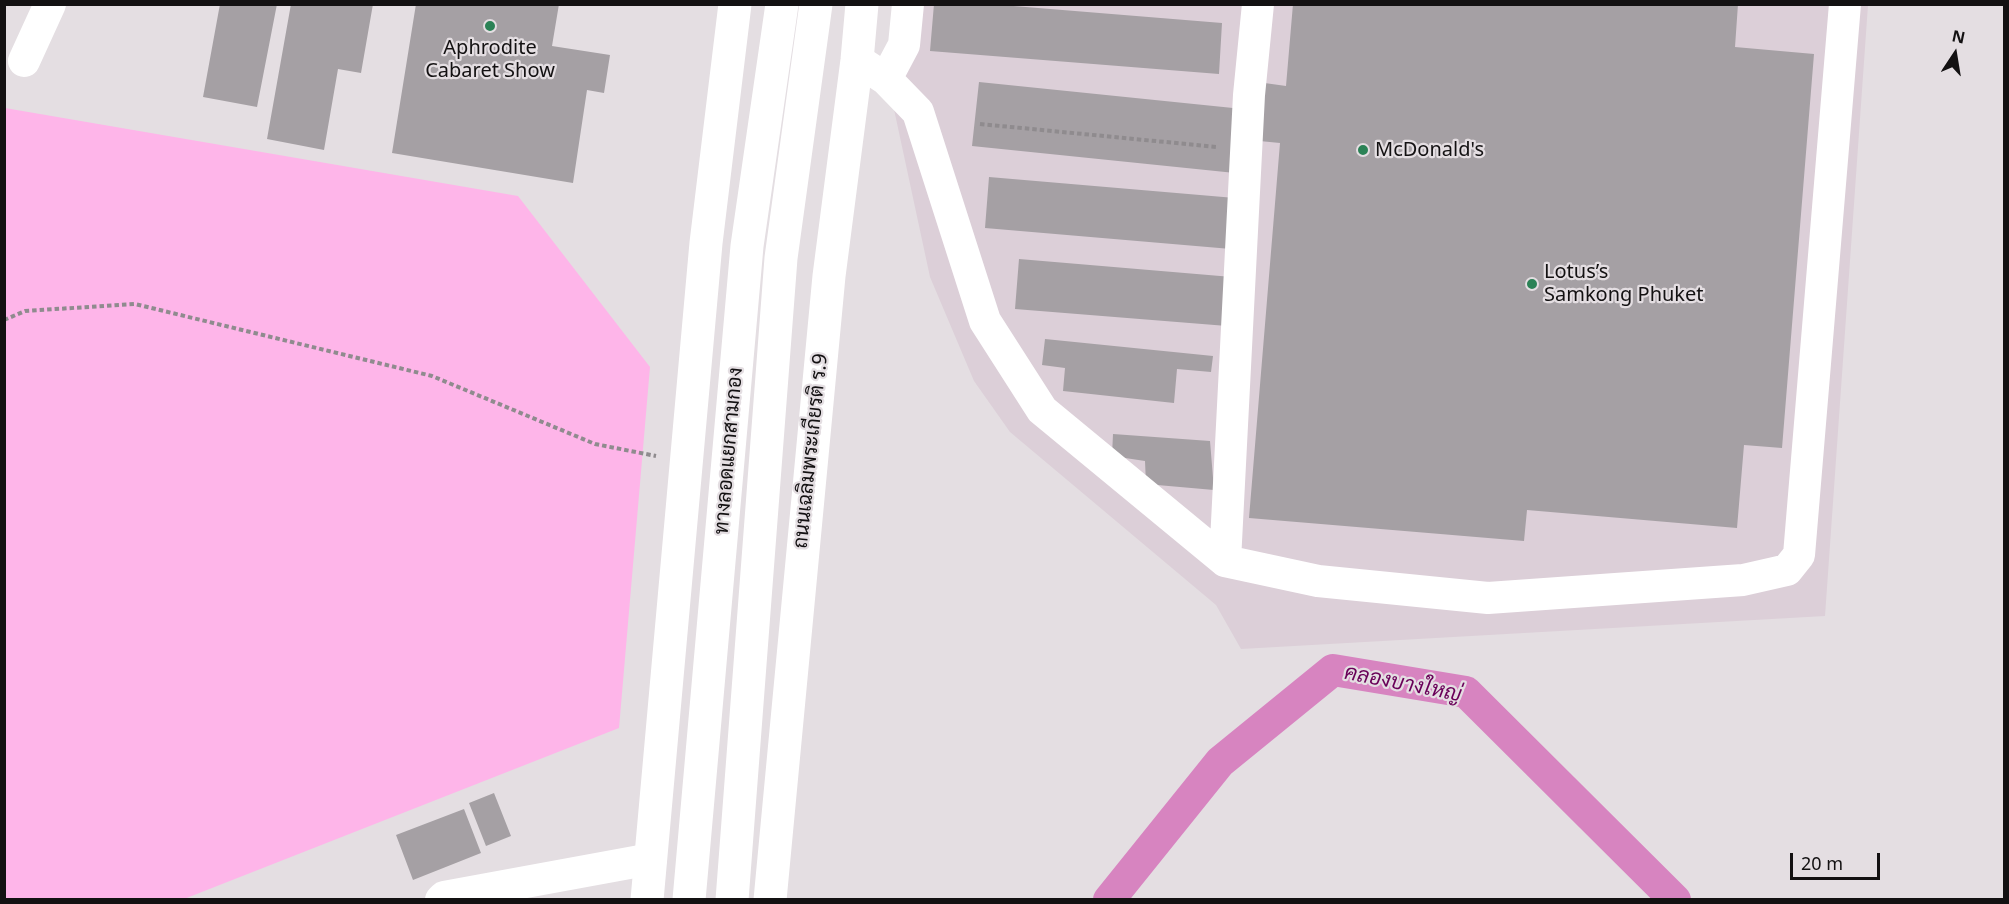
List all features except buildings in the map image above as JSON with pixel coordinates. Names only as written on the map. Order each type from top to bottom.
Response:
[{"type":"main road","points":[[647,900],[706,243],[735,4]]},
{"type":"main road","name":"ทางลอดแยกสามกอง","points":[[689,900],[747,246],[782,4]]},
{"type":"main road","name":"ทางลอดแยกสามกอง","points":[[732,900],[781,258],[816,4]]},
{"type":"main road","name":"ถนนเฉลิมพระเกียรติ ร.9","points":[[770,900],[829,276],[862,4]]},
{"type":"lane","points":[[24,61],[50,4]]},
{"type":"lane","points":[[886,79],[904,45],[908,4]]},
{"type":"lane","points":[[1225,561],[1249,94],[1258,4]]},
{"type":"lane","points":[[857,60],[886,79],[918,112],[985,321],[1042,410],[1225,561],[1318,581],[1488,598],[1743,580],[1787,570],[1798,555],[1845,4]]},
{"type":"lane","points":[[441,900],[444,897],[651,860]]},
{"type":"path","points":[[980,124],[1217,147]]},
{"type":"path","points":[[4,320],[25,311],[135,304],[432,376],[595,444],[686,461]]},
{"type":"shaded area","points":[[897,4],[1868,5],[1825,616],[1241,649],[1216,605],[1010,432],[974,381],[930,277],[892,100]]},
{"type":"shaded area","points":[[5,108],[518,196],[650,367],[619,728],[184,899],[5,899]]},
{"type":"waterway","name":"คลองบางใหญ่","points":[[1109,900],[1220,762],[1333,670],[1466,692],[1675,900]]},
{"type":"place","name":"Aphrodite Cabaret Show","points":[[490,26]]},
{"type":"place","name":"McDonald's","points":[[1363,150]]},
{"type":"place","name":"Lotus’s Samkong Phuket","points":[[1532,284]]}]
